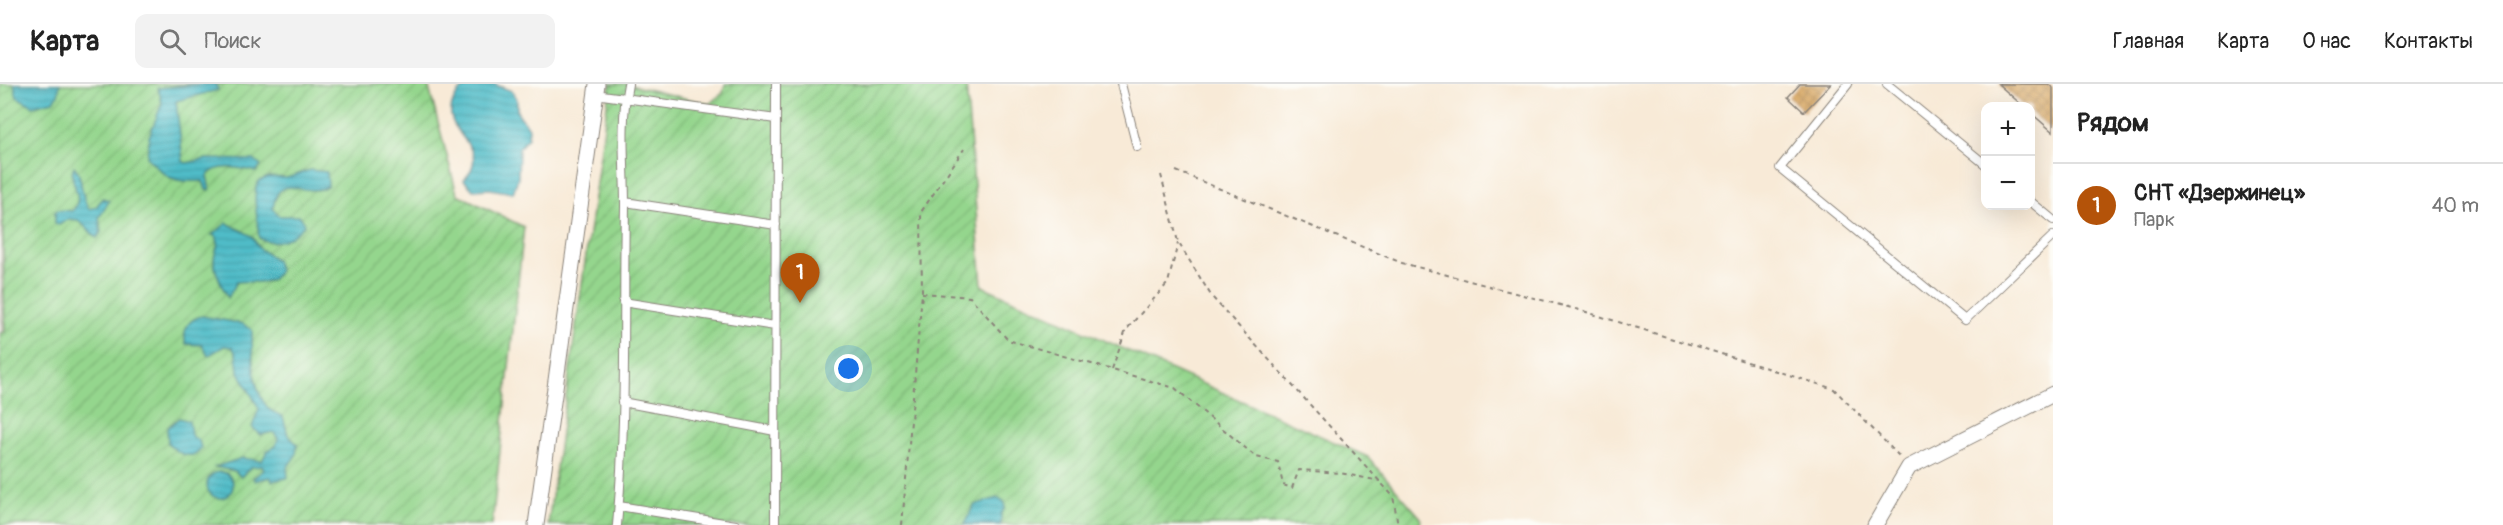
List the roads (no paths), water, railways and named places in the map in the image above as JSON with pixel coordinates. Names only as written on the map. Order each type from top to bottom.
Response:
[{"type":"street","points":[[536,525],[596,89]]},
{"type":"street","points":[[1875,525],[1909,467],[2053,394]]},
{"type":"lane","points":[[617,525],[622,402],[625,202],[622,139],[628,84]]},
{"type":"lane","points":[[775,525],[776,84]]},
{"type":"lane","points":[[1121,84],[1137,147]]},
{"type":"lane","points":[[1848,84],[1780,168],[1965,320],[2053,236]]},
{"type":"lane","points":[[1887,84],[1981,161]]},
{"type":"lane","points":[[596,89],[625,97],[776,119]]},
{"type":"lane","points":[[625,202],[776,225]]},
{"type":"lane","points":[[2035,204],[2053,220]]},
{"type":"lane","points":[[623,302],[775,326]]},
{"type":"lane","points":[[622,402],[775,431]]},
{"type":"lane","points":[[619,506],[736,525]]},
{"type":"water","points":[[14,84],[60,84],[58,95],[53,101],[33,106],[17,97]]},
{"type":"water","points":[[216,84],[218,90],[176,101],[183,161],[186,163],[206,159],[254,160],[261,166],[256,172],[237,168],[217,169],[207,176],[210,190],[206,190],[203,181],[171,178],[147,157],[149,137],[162,103],[158,88]]},
{"type":"water","points":[[494,84],[512,91],[517,99],[517,112],[529,128],[528,138],[519,148],[518,178],[513,193],[490,189],[473,190],[464,180],[472,167],[473,157],[470,147],[452,120],[451,109],[456,96],[462,89],[471,85]]},
{"type":"water","points":[[74,166],[89,209],[96,207],[103,198],[109,201],[99,218],[101,232],[97,238],[78,220],[69,219],[59,225],[55,224],[55,212],[58,210],[72,211],[78,200],[72,177]]},
{"type":"water","points":[[310,170],[327,172],[328,186],[310,190],[286,187],[280,190],[273,209],[279,216],[300,216],[305,224],[284,240],[272,242],[259,238],[255,199],[259,181],[269,177],[287,178]]},
{"type":"water","points":[[227,223],[252,236],[259,248],[276,260],[279,270],[276,276],[266,281],[237,282],[228,298],[215,269],[214,260],[218,242],[216,236],[212,235]]},
{"type":"water","points":[[197,317],[243,324],[252,330],[254,370],[259,391],[268,408],[283,417],[288,435],[297,444],[296,455],[287,468],[288,478],[272,481],[270,477],[255,481],[253,478],[264,470],[262,466],[251,467],[241,477],[235,471],[215,467],[242,458],[262,461],[267,451],[276,446],[278,438],[273,432],[261,435],[252,427],[259,409],[238,370],[236,354],[232,347],[224,346],[208,356],[202,345],[186,344],[187,326]]},
{"type":"water","points":[[179,418],[189,421],[191,435],[199,441],[201,448],[196,454],[180,453],[168,443],[167,428]]},
{"type":"water","points":[[220,472],[229,476],[233,485],[229,494],[220,498],[211,494],[207,485],[211,476]]},
{"type":"water","points":[[997,498],[1004,501],[1005,508],[1001,514],[1001,525],[964,525],[974,505]]},
{"type":"place","name":"СНТ «Дзержинец»","points":[[800,303]]}]
